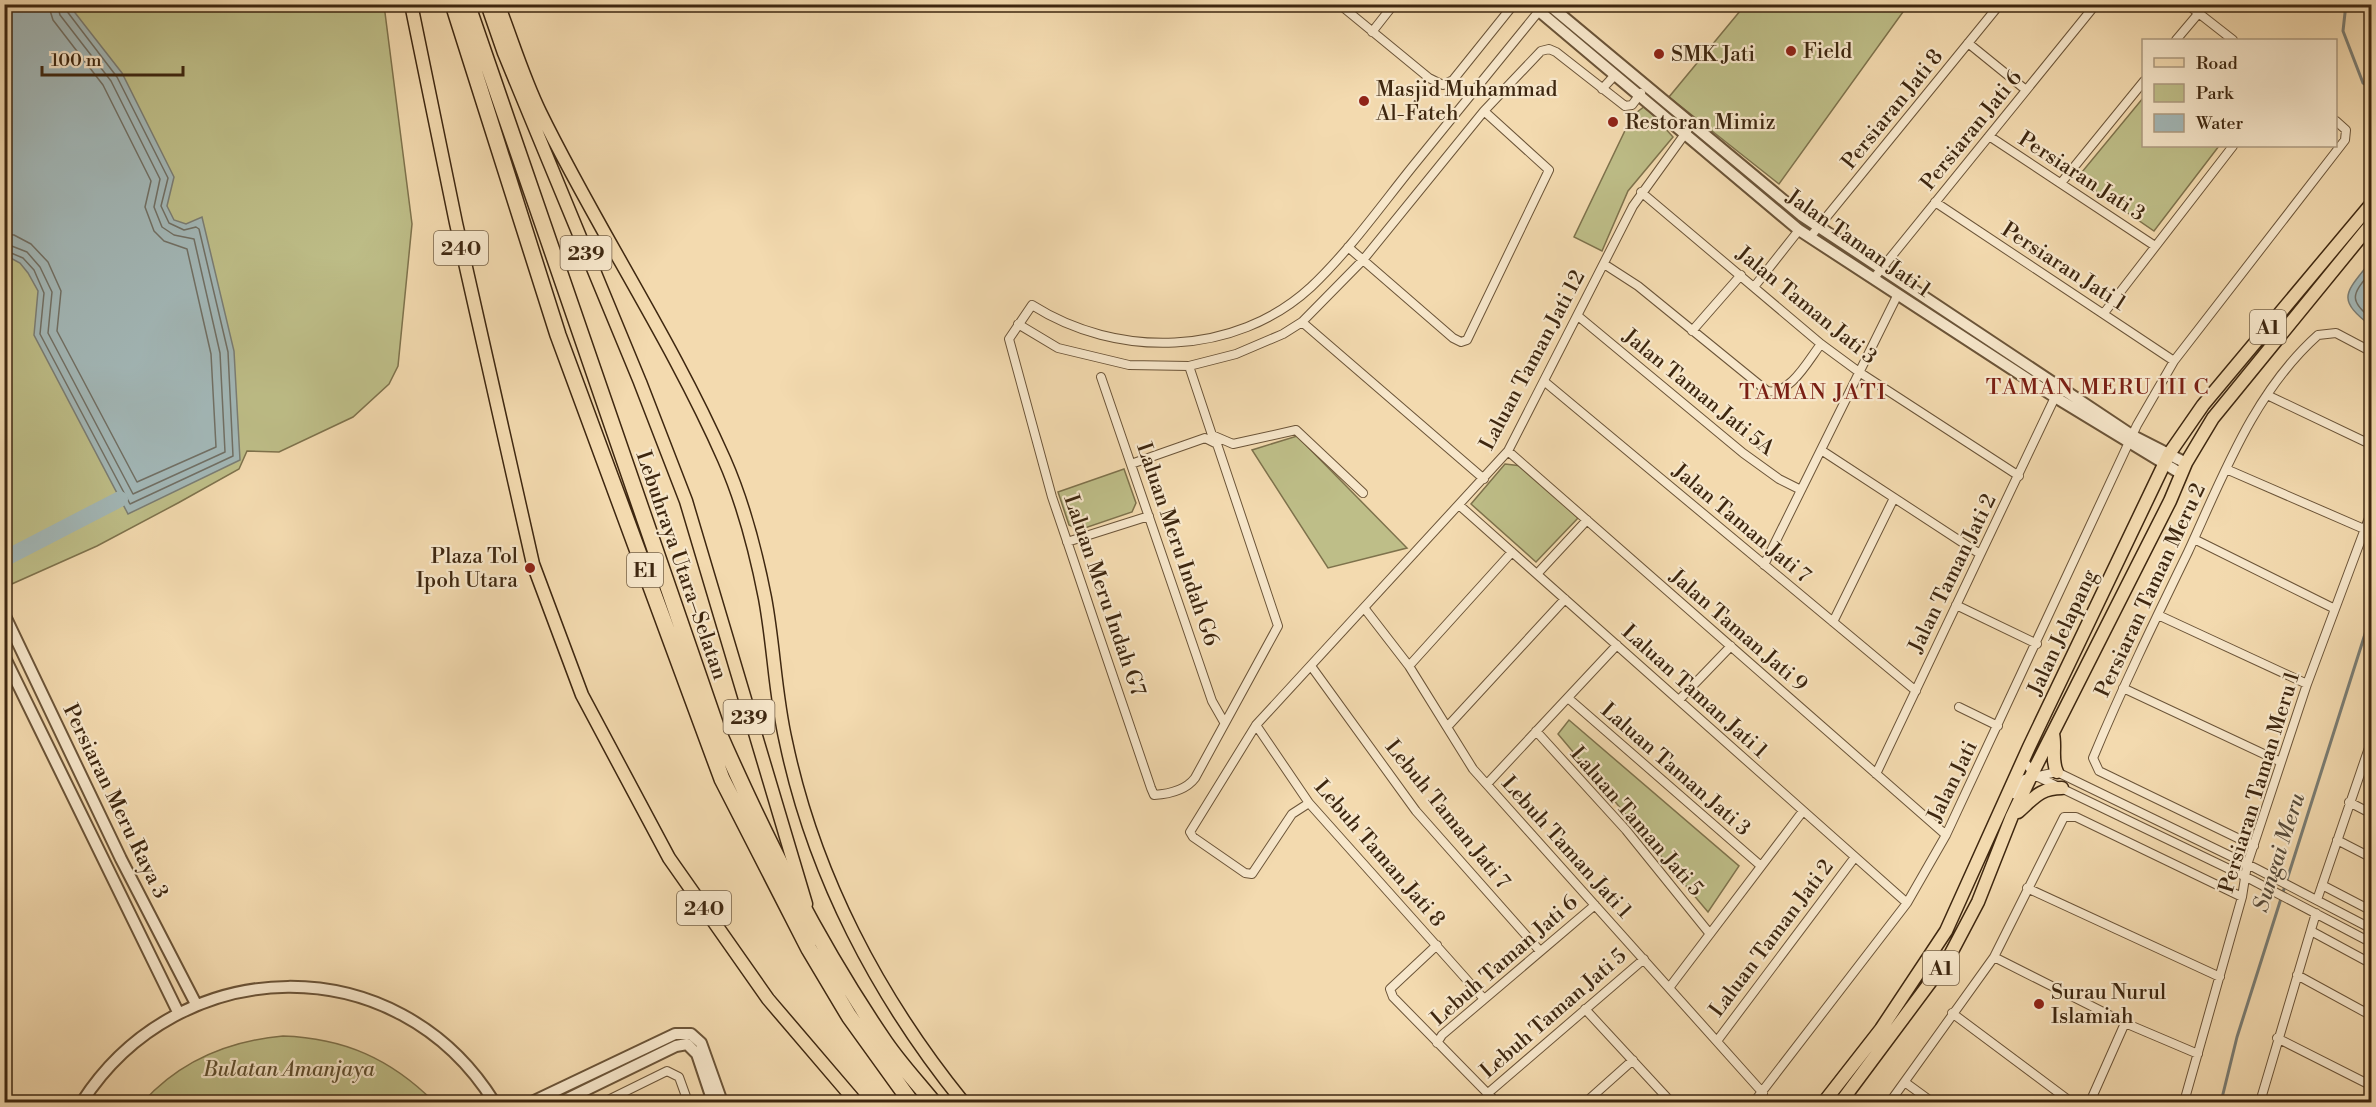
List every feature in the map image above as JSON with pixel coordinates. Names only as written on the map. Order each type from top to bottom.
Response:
[{"type":"highway","name":"Lebuhraya Utara–Selatan","points":[[453,4],[558,335],[722,779],[808,949],[849,1016],[911,1102]]},
{"type":"highway","name":"Lebuhraya Utara–Selatan","points":[[467,4],[717,729],[752,809],[815,932],[883,1040],[933,1102]]},
{"type":"main road","name":"240","points":[[411,4],[456,223],[533,564],[582,695],[669,858],[768,999],[856,1102]]},
{"type":"main road","name":"239","points":[[487,4],[504,53],[640,382],[686,501],[815,932]]},
{"type":"main road","points":[[498,4],[539,110],[633,282],[725,461],[746,526],[765,597],[785,739],[801,808],[846,920],[909,1031],[963,1102]]},
{"type":"main road","name":"Jalan Jelapang","points":[[1824,1102],[1881,1029],[1946,931],[2023,760],[2166,459],[2203,405],[2372,203]]},
{"type":"main road","name":"Jalan Jelapang","points":[[1840,1102],[1949,957],[1978,902],[2012,816],[2170,501],[2183,468],[2213,418],[2372,223]]},
{"type":"main road","points":[[2053,734],[2057,772]]},
{"type":"main road","points":[[2012,816],[2044,789],[2062,788]]},
{"type":"street","points":[[1340,4],[1434,82],[1443,85],[1453,80],[1514,4]]},
{"type":"street","points":[[1372,32],[1394,4]]},
{"type":"street","name":"Persiaran Jati 8","points":[[1810,236],[1819,228],[2000,4]]},
{"type":"street","name":"Persiaran Jati 6","points":[[1878,274],[2096,4]]},
{"type":"street","points":[[2187,4],[2232,39]]},
{"type":"street","points":[[1484,111],[1549,170],[1467,340],[1461,342],[1453,338],[1348,247],[1544,7]]},
{"type":"street","name":"Jalan Taman Jati 1","points":[[1544,7],[1615,75],[1643,91]]},
{"type":"street","name":"Jalan Taman Jati 1","points":[[1544,7],[1689,130],[1800,230],[1878,274],[2131,440],[2183,468]]},
{"type":"street","points":[[2177,39],[2198,14]]},
{"type":"street","points":[[1968,43],[2026,90]]},
{"type":"street","points":[[1018,324],[1058,348],[1079,356],[1129,365],[1189,366],[1251,349],[1302,322],[1363,260],[1484,111],[1541,51],[1549,49],[1625,106],[1632,105],[1643,91]]},
{"type":"street","points":[[1602,89],[1615,75]]},
{"type":"street","points":[[2061,183],[2142,83]]},
{"type":"street","name":"Jalan Jati","points":[[1754,1102],[1907,903],[1946,835],[2131,440],[2174,361],[2342,145],[2347,134],[2344,127],[2337,122]]},
{"type":"street","name":"Jalan Taman Jati 1","points":[[1689,130],[1878,274],[1898,294],[2058,393]]},
{"type":"street","name":"Laluan Taman Jati 12","points":[[1309,803],[1292,814],[1252,874],[1245,873],[1191,835],[1191,830],[1256,725],[1508,451],[1641,192],[1689,130]]},
{"type":"street","name":"Persiaran Jati 3","points":[[1989,136],[2155,246]]},
{"type":"street","points":[[2104,313],[2232,147]]},
{"type":"street","name":"Jalan Taman Jati 3","points":[[1641,192],[1821,344],[1859,372],[2019,476]]},
{"type":"street","name":"Persiaran Jati 1","points":[[1935,202],[2174,361]]},
{"type":"street","points":[[1754,287],[1800,230]]},
{"type":"street","name":"Laluan Meru Indah G7","points":[[1224,722],[1191,783],[1164,794],[1154,795],[1067,542],[1008,342],[1032,306],[1065,324],[1129,342],[1174,344],[1214,338],[1251,326],[1278,311],[1310,288],[1348,247]]},
{"type":"street","points":[[1604,264],[1632,282],[1762,389],[1772,392],[1789,383],[1821,344]]},
{"type":"street","points":[[1692,331],[1741,275]]},
{"type":"street","points":[[1764,565],[1898,294]]},
{"type":"street","name":"Jalan Taman Jati 5A","points":[[1578,316],[1743,453],[1779,479],[1801,490]]},
{"type":"street","points":[[1302,322],[1484,479]]},
{"type":"street","name":"Persiaran Taman Meru 2","points":[[2254,846],[2099,771],[2093,759],[2122,688],[2226,469],[2266,395],[2318,335],[2336,333],[2372,351]]},
{"type":"street","points":[[1189,366],[1212,435],[1233,444],[1296,430],[1363,493]]},
{"type":"street","name":"Laluan Meru Indah G6","points":[[1101,377],[1212,701],[1224,722]]},
{"type":"street","name":"Jalan Taman Jati 7","points":[[1545,382],[1916,691]]},
{"type":"street","name":"Jalan Taman Jati 2","points":[[1876,774],[2058,393]]},
{"type":"street","points":[[2266,395],[2372,445]]},
{"type":"street","points":[[1131,464],[1205,438],[1217,444],[1222,454],[1278,626],[1224,722]]},
{"type":"street","points":[[1821,450],[1980,554]]},
{"type":"street","name":"Jalan Taman Jati 9","points":[[1508,451],[1946,835]]},
{"type":"street","points":[[2226,469],[2364,529]]},
{"type":"street","points":[[1833,622],[1894,498]]},
{"type":"street","name":"Laluan Taman Jati 1","points":[[1459,505],[1907,903]]},
{"type":"street","name":"Persiaran Taman Meru 1","points":[[2184,1102],[2248,878],[2254,846],[2307,684],[2372,510]]},
{"type":"street","points":[[1067,542],[1149,516]]},
{"type":"street","points":[[1537,574],[1587,520]]},
{"type":"street","points":[[2194,539],[2335,609]]},
{"type":"street","points":[[1410,666],[1512,552]]},
{"type":"street","points":[[1448,726],[1565,599]]},
{"type":"street","points":[[1956,605],[2037,644]]},
{"type":"street","name":"Lebuh Taman Jati 1","points":[[1365,609],[1410,666],[1473,769],[1763,1093]]},
{"type":"street","name":"Persiaran Meru Raya 3","points":[[4,614],[121,859],[196,1004]]},
{"type":"street","points":[[2158,615],[2307,684]]},
{"type":"street","points":[[1487,783],[1617,645]]},
{"type":"street","points":[[1679,700],[1731,646]]},
{"type":"street","name":"Persiaran Meru Raya 3","points":[[4,656],[178,1012]]},
{"type":"street","name":"Lebuh Taman Jati 7","points":[[1311,666],[1416,811],[1540,951]]},
{"type":"street","points":[[2122,688],[2281,762]]},
{"type":"street","name":"Laluan Taman Jati 3","points":[[1568,698],[1761,866]]},
{"type":"street","points":[[1959,707],[1998,726]]},
{"type":"street","name":"Lebuh Taman Jati 8","points":[[1256,725],[1309,803],[1484,999]]},
{"type":"street","name":"Laluan Taman Jati 5","points":[[1536,731],[1626,830],[1710,934]]},
{"type":"street","points":[[2316,900],[2372,739]]},
{"type":"street","points":[[2023,760],[2034,775],[2248,878],[2372,943]]},
{"type":"street","points":[[1973,873],[2021,781],[2034,775],[2057,772],[2372,929]]},
{"type":"street","points":[[2349,802],[2372,814]]},
{"type":"street","points":[[1670,988],[1803,811]]},
{"type":"street","points":[[1890,1102],[1906,1083],[1952,1013],[1994,957],[2064,817],[2072,816],[2241,897]]},
{"type":"street","points":[[2337,840],[2372,858]]},
{"type":"street","name":"Laluan Taman Jati 2","points":[[1717,1041],[1855,857]]},
{"type":"street","points":[[2322,885],[2372,911]]},
{"type":"street","points":[[2027,888],[2220,977]]},
{"type":"street","name":"Lebuh Taman Jati 6","points":[[1437,1043],[1442,1035],[1595,905]]},
{"type":"street","points":[[2260,1102],[2277,1038],[2316,913]]},
{"type":"street","points":[[2311,931],[2372,964]]},
{"type":"street","points":[[1437,945],[1390,989],[1399,1004],[1496,1102]]},
{"type":"street","points":[[1994,957],[2125,1023],[2198,1054]]},
{"type":"street","name":"Lebuh Taman Jati 5","points":[[1487,1094],[1644,959]]},
{"type":"street","points":[[2297,975],[2372,1016]]},
{"type":"street","points":[[82,1102],[101,1074],[124,1050],[150,1029],[178,1012],[236,992],[278,986],[312,987],[367,1000],[409,1019],[437,1038],[463,1061],[494,1102]]},
{"type":"street","points":[[1585,1009],[1671,1102]]},
{"type":"street","points":[[1952,1013],[2071,1102]]},
{"type":"street","points":[[2090,1102],[2125,1023]]},
{"type":"street","points":[[532,1102],[675,1034],[701,1043],[722,1102]]},
{"type":"street","points":[[2277,1038],[2372,1086]]},
{"type":"street","points":[[561,1102],[689,1039]]},
{"type":"street","points":[[689,1039],[697,1054],[713,1102]]},
{"type":"street","points":[[1586,1102],[1633,1060]]},
{"type":"street","points":[[604,1102],[667,1071],[679,1077],[688,1102]]},
{"type":"street","points":[[1906,1083],[1932,1102]]},
{"type":"green space","points":[[5,5],[384,5],[412,224],[398,366],[389,384],[353,417],[279,452],[247,451],[239,469],[97,546],[5,587]]},
{"type":"green space","name":"Field","points":[[1745,5],[1908,5],[1779,184],[1669,97]]},
{"type":"green space","points":[[2142,99],[2142,147],[2218,147],[2154,231],[2077,178]]},
{"type":"green space","points":[[1645,106],[1673,137],[1628,191],[1602,251],[1574,237],[1632,116]]},
{"type":"green space","points":[[1297,436],[1407,548],[1328,568],[1252,450]]},
{"type":"green space","points":[[1505,464],[1522,466],[1578,518],[1536,562],[1471,504]]},
{"type":"green space","points":[[1124,469],[1136,503],[1132,512],[1079,530],[1069,525],[1058,492]]},
{"type":"green space","points":[[1569,720],[1739,866],[1708,912],[1558,734]]},
{"type":"green space","name":"Bulatan Amanjaya","points":[[283,1036],[326,1041],[365,1054],[401,1074],[434,1102],[143,1102],[173,1075],[207,1055],[243,1043]]},
{"type":"water","points":[[4,5],[69,5],[122,73],[174,177],[167,206],[174,220],[186,224],[202,217],[234,351],[240,460],[128,514],[34,335],[38,291],[20,263],[5,255]]},
{"type":"water","points":[[2371,261],[2371,326],[2352,309],[2348,295],[2355,281]]},
{"type":"waterway","name":"Sungai Meru","points":[[2346,4],[2343,31],[2363,83],[2372,89]]},
{"type":"waterway","points":[[4,559],[120,499]]},
{"type":"waterway","name":"Sungai Meru","points":[[2221,1102],[2237,1037],[2372,612]]},
{"type":"place","name":"Field","points":[[1791,51]]},
{"type":"place","name":"SMK Jati","points":[[1659,54]]},
{"type":"place","name":"Masjid Muhammad Al-Fateh","points":[[1364,101]]},
{"type":"place","name":"Restoran Mimiz","points":[[1613,122]]},
{"type":"place","name":"Plaza Tol Ipoh Utara","points":[[530,568]]},
{"type":"place","name":"Surau Nurul Islamiah","points":[[2039,1004]]},
{"type":"district","name":"TAMAN MERU III C","points":[[2098,386]]},
{"type":"district","name":"TAMAN JATI","points":[[1813,391]]}]
